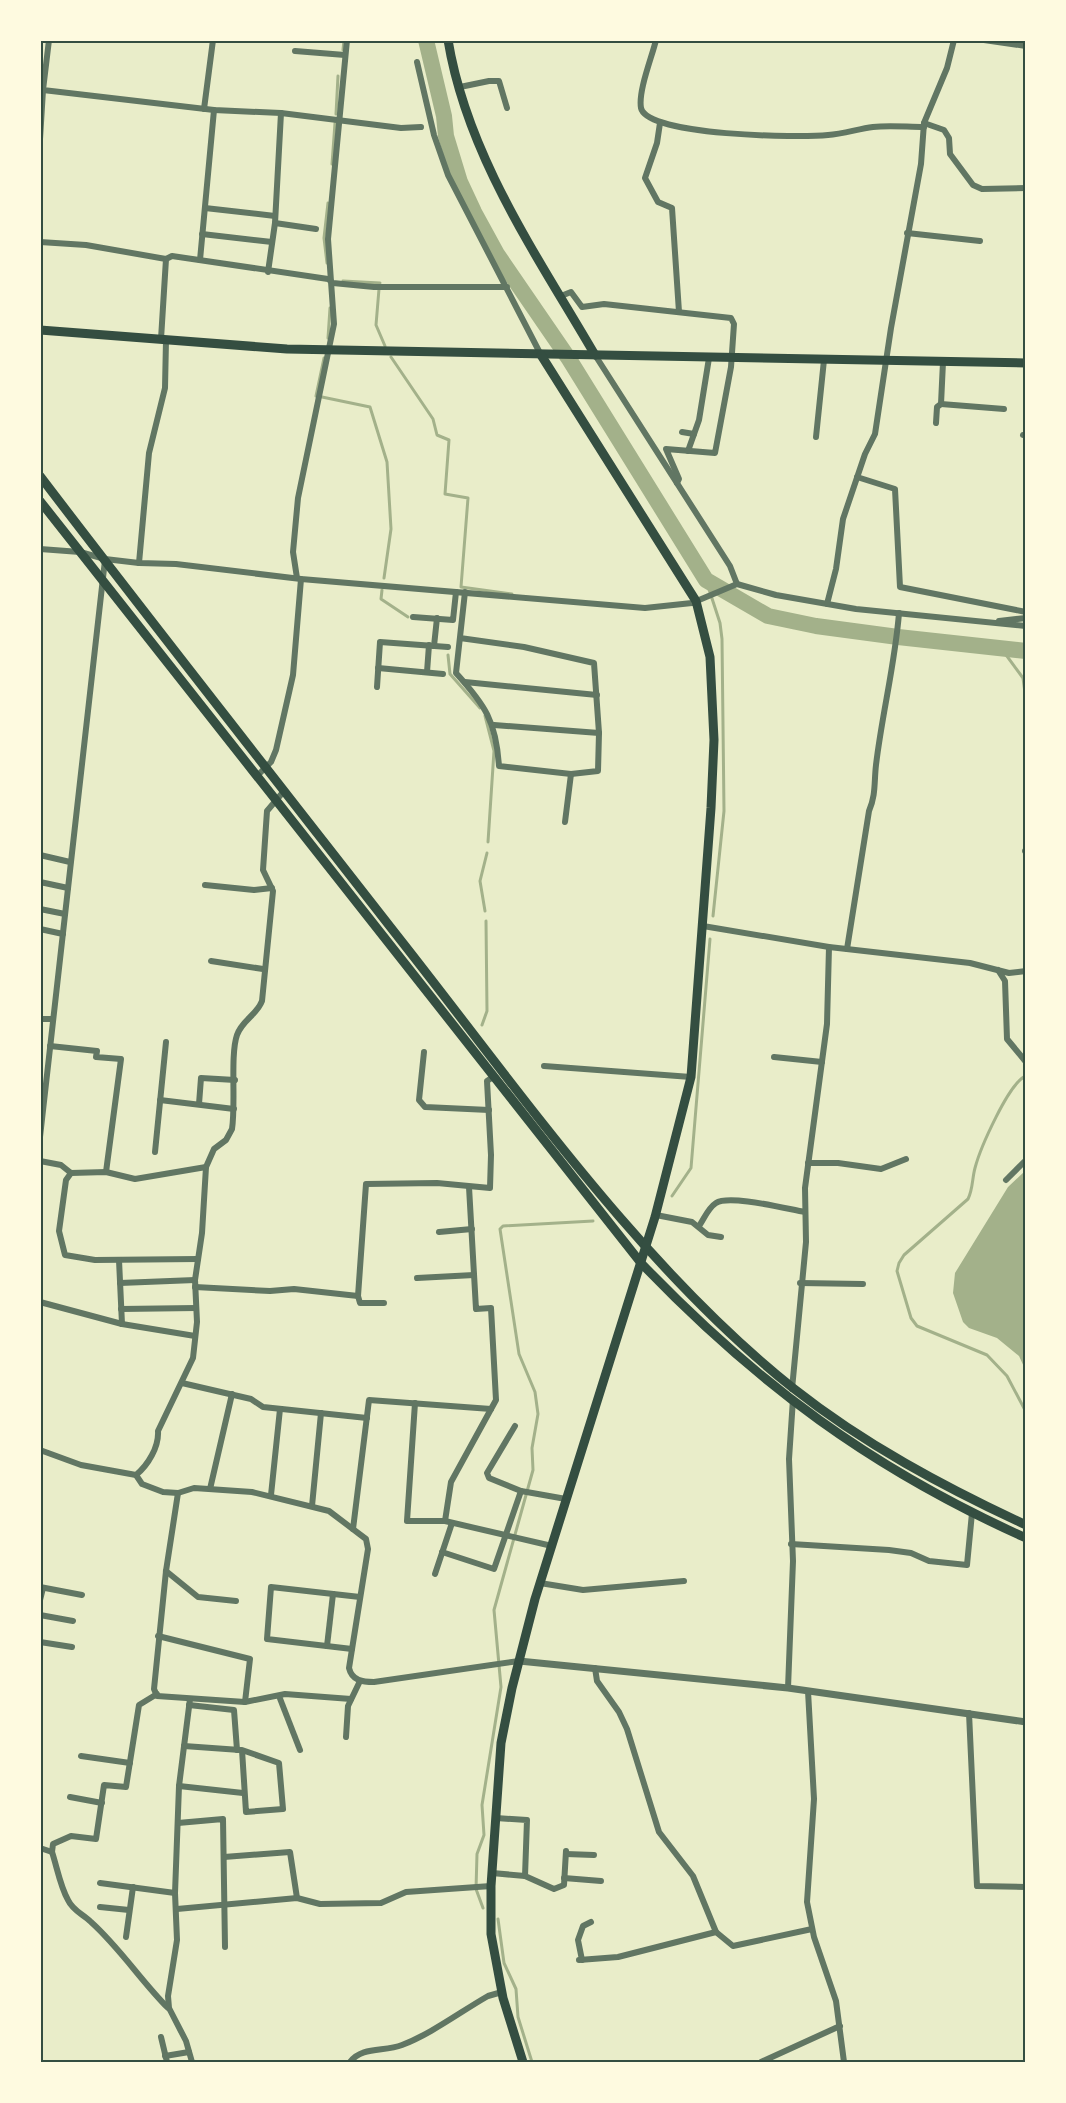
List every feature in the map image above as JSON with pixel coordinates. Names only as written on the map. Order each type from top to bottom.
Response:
[{"type":"main road","points":[[448,40],[474,133],[498,186],[594,355]]},
{"type":"main road","points":[[40,330],[330,350],[543,356],[1026,363]]},
{"type":"main road","points":[[523,2062],[502,1992],[491,1934],[491,1886],[501,1743],[519,1661],[540,1583],[656,1215],[691,1077],[711,808],[713,715],[710,657],[699,600],[543,356]]},
{"type":"main road","points":[[40,476],[562,1145],[646,1246],[737,1339],[792,1386],[849,1428],[930,1478],[1026,1525]]},
{"type":"main road","points":[[40,501],[641,1263],[730,1352],[793,1402],[923,1489],[1026,1538]]},
{"type":"street","points":[[40,139],[49,40]]},
{"type":"street","points":[[204,109],[213,40]]},
{"type":"street","points":[[257,776],[267,768],[276,750],[293,675],[299,578],[293,552],[298,498],[334,324],[333,283],[328,239],[347,40]]},
{"type":"street","points":[[656,40],[642,92],[641,108],[645,115],[660,123],[699,131],[797,136],[828,135],[874,127],[924,125],[944,130],[949,138],[950,154],[973,185],[982,189],[1026,189]]},
{"type":"street","points":[[827,604],[836,569],[843,519],[875,434],[907,233],[921,164],[924,125],[954,40]]},
{"type":"street","points":[[984,40],[1026,46]]},
{"type":"street","points":[[296,51],[345,55]]},
{"type":"street","points":[[316,61],[317,53]]},
{"type":"street","points":[[417,62],[434,135],[448,175],[481,243],[543,356]]},
{"type":"street","points":[[460,87],[499,81],[507,108]]},
{"type":"street","points":[[43,90],[214,110],[281,113],[401,128],[421,127]]},
{"type":"street","points":[[200,260],[214,110]]},
{"type":"street","points":[[268,272],[275,219],[281,113]]},
{"type":"street","points":[[660,123],[657,143],[645,178],[658,202],[672,208],[679,312]]},
{"type":"street","points":[[205,208],[275,219],[316,229]]},
{"type":"street","points":[[907,233],[980,240]]},
{"type":"street","points":[[202,234],[272,242]]},
{"type":"street","points":[[40,242],[86,245],[165,259],[172,256],[268,272],[328,279],[333,283],[374,287],[507,287]]},
{"type":"street","points":[[139,563],[150,446],[165,388],[165,259]]},
{"type":"street","points":[[561,296],[571,292],[582,307],[604,304],[731,318],[734,324],[732,358],[715,453],[666,449],[679,478],[677,483]]},
{"type":"street","points":[[594,355],[730,566],[735,585]]},
{"type":"street","points":[[688,451],[699,420],[709,358]]},
{"type":"street","points":[[816,437],[824,360]]},
{"type":"street","points":[[936,423],[937,407],[941,404],[943,362]]},
{"type":"street","points":[[941,404],[1004,410]]},
{"type":"street","points":[[682,432],[694,434]]},
{"type":"street","points":[[857,477],[895,489],[900,587],[1026,612]]},
{"type":"street","points":[[40,549],[80,552],[105,559],[139,563],[176,564],[299,578],[645,608],[677,606],[699,600],[735,585],[776,596],[827,604],[1026,626]]},
{"type":"street","points":[[40,1137],[43,1093],[105,559]]},
{"type":"street","points":[[413,617],[453,620],[456,592]]},
{"type":"street","points":[[460,638],[524,647],[594,663],[599,733],[598,771],[571,774],[499,766],[494,725],[483,704],[456,673],[465,592]]},
{"type":"street","points":[[847,949],[869,811],[874,800],[876,767],[899,613]]},
{"type":"street","points":[[427,672],[437,618]]},
{"type":"street","points":[[983,622],[1026,618]]},
{"type":"street","points":[[377,687],[380,642],[448,647]]},
{"type":"street","points":[[378,668],[443,674]]},
{"type":"street","points":[[464,682],[597,695]]},
{"type":"street","points":[[494,725],[599,733]]},
{"type":"street","points":[[565,822],[571,774]]},
{"type":"street","points":[[40,1449],[81,1466],[136,1474],[146,1467],[159,1439],[158,1431],[193,1358],[195,1284],[206,1167],[209,1156],[226,1140],[232,1129],[237,1035],[245,1022],[258,1011],[262,1001],[263,969],[272,888],[263,870],[267,811],[284,791]]},
{"type":"street","points":[[40,855],[70,862]]},
{"type":"street","points":[[40,882],[68,888]]},
{"type":"street","points":[[205,885],[254,890],[272,888]]},
{"type":"street","points":[[40,909],[65,914]]},
{"type":"street","points":[[703,926],[829,948],[970,963],[1009,973],[1026,971]]},
{"type":"street","points":[[40,929],[63,934]]},
{"type":"street","points":[[788,1688],[792,1606],[788,1469],[792,1386],[800,1283],[806,1242],[807,1163],[827,1024],[829,948]]},
{"type":"street","points":[[211,961],[263,969]]},
{"type":"street","points":[[997,969],[1005,981],[1007,1039],[1026,1062]]},
{"type":"street","points":[[40,1019],[53,1019]]},
{"type":"street","points":[[155,1152],[166,1042]]},
{"type":"street","points":[[50,1046],[97,1051],[96,1057],[121,1059],[106,1172]]},
{"type":"street","points":[[424,1053],[419,1100],[425,1107],[489,1110]]},
{"type":"street","points":[[774,1057],[822,1062]]},
{"type":"street","points":[[544,1066],[691,1077]]},
{"type":"street","points":[[384,1303],[360,1303],[358,1296],[366,1184],[437,1184],[490,1188],[487,1081],[493,1077]]},
{"type":"street","points":[[199,1104],[201,1078],[235,1080]]},
{"type":"street","points":[[160,1100],[234,1108]]},
{"type":"street","points":[[807,1163],[838,1163],[881,1169],[906,1159]]},
{"type":"street","points":[[1006,1180],[1026,1160]]},
{"type":"street","points":[[40,1161],[61,1165],[71,1173],[106,1172],[135,1179],[206,1167]]},
{"type":"street","points":[[71,1173],[66,1180],[59,1231],[65,1255],[95,1260],[198,1259]]},
{"type":"street","points":[[435,1574],[448,1522],[451,1482],[496,1400],[491,1308],[476,1310],[469,1187]]},
{"type":"street","points":[[699,1226],[713,1204],[720,1201],[734,1200],[805,1212]]},
{"type":"street","points":[[656,1215],[692,1222],[708,1234],[722,1237]]},
{"type":"street","points":[[439,1232],[472,1230]]},
{"type":"street","points":[[119,1260],[122,1324]]},
{"type":"street","points":[[417,1278],[474,1275]]},
{"type":"street","points":[[120,1283],[195,1284],[270,1291],[294,1289],[358,1296]]},
{"type":"street","points":[[800,1283],[863,1284]]},
{"type":"street","points":[[40,1302],[122,1324],[195,1336]]},
{"type":"street","points":[[121,1310],[196,1308]]},
{"type":"street","points":[[182,1383],[251,1399],[262,1407],[367,1418]]},
{"type":"street","points":[[210,1489],[232,1394]]},
{"type":"street","points":[[353,1529],[369,1400],[491,1409]]},
{"type":"street","points":[[415,1403],[407,1521],[448,1522],[552,1546]]},
{"type":"street","points":[[271,1496],[280,1409]]},
{"type":"street","points":[[312,1506],[321,1413]]},
{"type":"street","points":[[515,1426],[487,1473],[489,1478],[522,1491],[566,1499]]},
{"type":"street","points":[[136,1474],[142,1484],[177,1493],[194,1488],[210,1489],[271,1496],[312,1506],[329,1511],[366,1539],[368,1549],[352,1648],[351,1674],[360,1681],[374,1683],[519,1661],[788,1688],[1026,1722]]},
{"type":"street","points":[[442,1552],[494,1569],[522,1491]]},
{"type":"street","points":[[157,1694],[154,1689],[158,1636],[177,1493]]},
{"type":"street","points":[[791,1544],[889,1550],[912,1553],[930,1561],[967,1565],[972,1513]]},
{"type":"street","points":[[166,1571],[198,1597],[236,1600]]},
{"type":"street","points":[[540,1583],[583,1590],[684,1581]]},
{"type":"street","points":[[352,1648],[267,1639],[270,1587],[360,1597]]},
{"type":"street","points":[[40,1600],[42,1588],[82,1595]]},
{"type":"street","points":[[327,1646],[333,1594]]},
{"type":"street","points":[[40,1615],[73,1621]]},
{"type":"street","points":[[158,1636],[250,1659],[245,1702]]},
{"type":"street","points":[[40,1642],[72,1647]]},
{"type":"street","points":[[595,1668],[597,1681],[619,1712],[627,1729],[659,1832],[693,1876],[716,1932],[733,1946],[812,1929]]},
{"type":"street","points":[[346,1737],[351,1699],[360,1681]]},
{"type":"street","points":[[808,1691],[814,1799],[807,1902],[812,1929],[836,2001],[844,2062]]},
{"type":"street","points":[[169,2008],[147,1987],[129,1961],[90,1921],[75,1910],[68,1900],[52,1852],[53,1844],[70,1836],[96,1839],[104,1785],[126,1787],[139,1705],[157,1694],[234,1710],[239,1750],[243,1793],[246,1812],[283,1809],[279,1763],[239,1750],[184,1746]]},
{"type":"street","points":[[190,1702],[245,1702],[285,1694],[351,1699]]},
{"type":"street","points":[[279,1696],[300,1750]]},
{"type":"street","points":[[190,1702],[179,1786],[175,1893],[177,1940],[168,1996],[169,2008],[192,2062]]},
{"type":"street","points":[[969,1713],[977,1886],[1026,1887]]},
{"type":"street","points":[[81,1756],[130,1763]]},
{"type":"street","points":[[179,1786],[243,1793]]},
{"type":"street","points":[[70,1797],[102,1803]]},
{"type":"street","points":[[495,1818],[527,1820],[525,1876]]},
{"type":"street","points":[[178,1823],[223,1819],[225,1947]]},
{"type":"street","points":[[40,1848],[52,1852]]},
{"type":"street","points":[[224,1857],[290,1852],[297,1898]]},
{"type":"street","points":[[492,1873],[525,1876],[554,1889],[564,1885],[566,1853],[594,1856]]},
{"type":"street","points":[[564,1878],[601,1881]]},
{"type":"street","points":[[100,1883],[175,1893]]},
{"type":"street","points":[[177,1909],[297,1898],[320,1904],[381,1904],[406,1892],[491,1886]]},
{"type":"street","points":[[126,1938],[133,1887]]},
{"type":"street","points":[[100,1906],[129,1910]]},
{"type":"street","points":[[591,1922],[583,1926],[578,1940],[581,1960],[618,1957],[716,1932]]},
{"type":"street","points":[[350,2062],[355,2055],[401,2045],[489,1996],[502,1992]]},
{"type":"street","points":[[764,2062],[840,2026]]},
{"type":"street","points":[[161,2037],[166,2059],[189,2052]]},
{"type":"shaded area","points":[[1025,1171],[1025,1369],[1019,1356],[997,1338],[969,1328],[963,1322],[953,1293],[955,1273],[1008,1187]]},
{"type":"waterway","points":[[343,50],[344,40]]},
{"type":"waterway","points":[[426,40],[444,116],[446,136],[460,182],[474,212],[497,254],[569,359],[706,580],[768,616],[816,626],[1026,651]]},
{"type":"waterway","points":[[1011,40],[1026,43]]},
{"type":"waterway","points":[[336,114],[338,76]]},
{"type":"waterway","points":[[332,164],[335,123]]},
{"type":"waterway","points":[[327,263],[324,238],[328,203]]},
{"type":"waterway","points":[[343,281],[380,283]]},
{"type":"waterway","points":[[379,289],[376,325],[385,346]]},
{"type":"waterway","points":[[328,338],[330,308]]},
{"type":"waterway","points":[[391,357],[433,419],[437,435],[449,440],[445,494],[468,498],[461,587],[512,594]]},
{"type":"waterway","points":[[316,396],[324,358]]},
{"type":"waterway","points":[[322,397],[370,407],[387,462],[391,529],[384,578]]},
{"type":"waterway","points":[[706,580],[720,623],[722,639],[724,811],[713,916]]},
{"type":"waterway","points":[[382,590],[381,599],[408,617]]},
{"type":"waterway","points":[[1001,648],[1023,678],[1026,700]]},
{"type":"waterway","points":[[448,655],[450,674],[480,708]]},
{"type":"waterway","points":[[485,716],[494,751],[488,842]]},
{"type":"waterway","points":[[485,911],[480,881],[487,853]]},
{"type":"waterway","points":[[482,1025],[487,1011],[486,921]]},
{"type":"waterway","points":[[672,1196],[691,1168],[710,939]]},
{"type":"waterway","points":[[1026,1076],[1012,1090],[989,1132],[975,1168],[968,1199],[904,1255],[897,1271],[911,1318],[917,1326],[987,1355],[1007,1376],[1026,1412]]},
{"type":"waterway","points":[[483,1908],[476,1889],[477,1854],[484,1835],[482,1805],[501,1687],[494,1610],[533,1470],[532,1448],[538,1414],[535,1392],[519,1354],[500,1229],[503,1226],[593,1221]]},
{"type":"waterway","points":[[498,1919],[504,1963],[516,1989],[518,2017],[532,2062]]}]
